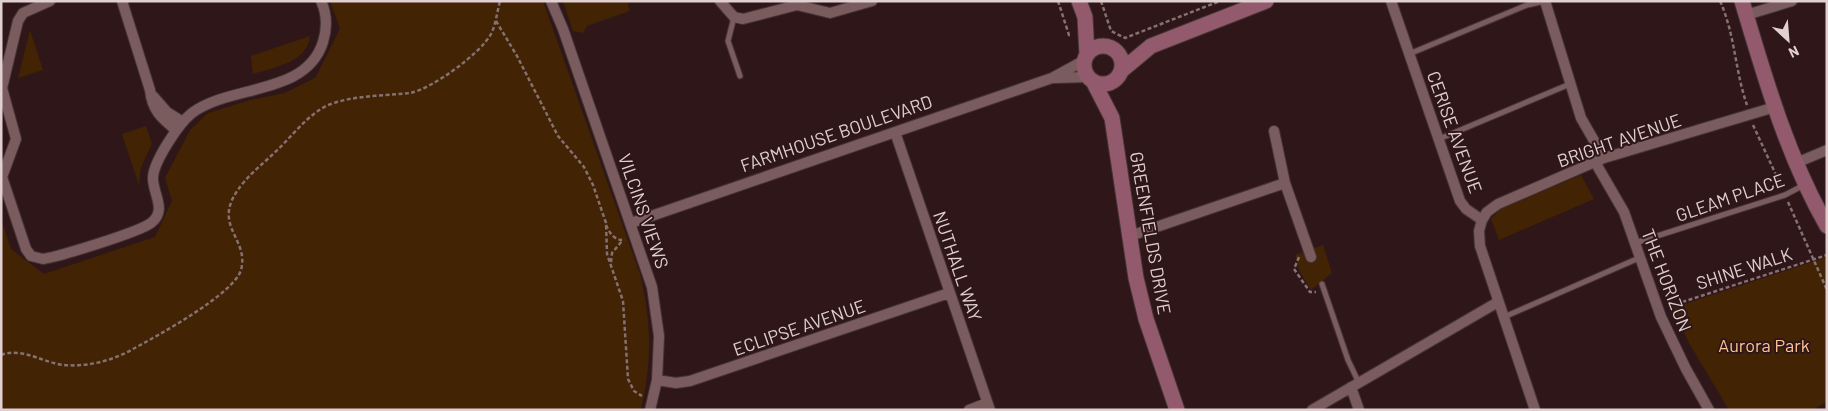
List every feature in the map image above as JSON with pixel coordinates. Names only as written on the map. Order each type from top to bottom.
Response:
[{"type":"street","points":[[50,1],[23,13],[18,22],[2,88],[16,139],[5,166],[3,183],[28,252],[36,258],[51,257],[151,223],[160,209],[153,176],[180,126],[192,113],[217,100],[283,81],[306,69],[315,60],[325,37],[325,15],[320,1]]},
{"type":"street","name":"VILCINS VIEWS","points":[[551,1],[564,29],[636,236],[656,304],[659,336],[657,380],[651,405]]},
{"type":"street","name":"VILCINS VIEWS","points":[[559,1],[564,29]]},
{"type":"street","points":[[720,2],[734,17],[751,18],[797,5],[830,13],[872,1]]},
{"type":"street","points":[[1080,1],[1085,17],[1086,57],[1084,69],[1091,79],[1110,83],[1151,46]]},
{"type":"street","points":[[1086,57],[1097,47],[1113,49],[1151,46],[1266,1]]},
{"type":"street","name":"CERISE AVENUE","points":[[1391,1],[1460,201],[1466,209],[1482,220]]},
{"type":"street","name":"THE HORIZON","points":[[1545,1],[1581,118],[1624,212],[1650,290],[1673,344],[1710,410]]},
{"type":"street","points":[[1792,1],[1744,8],[1775,107],[1796,163],[1827,226]]},
{"type":"street","points":[[121,3],[150,90],[152,105],[161,118],[180,126]]},
{"type":"street","points":[[1085,17],[1122,60],[1120,74]]},
{"type":"street","name":"FARMHOUSE BOULEVARD","points":[[631,222],[1052,78],[1086,57]]},
{"type":"street","name":"GREENFIELDS DRIVE","points":[[1120,74],[1112,118],[1136,278],[1146,319],[1177,410]]},
{"type":"street","name":"FARMHOUSE BOULEVARD","points":[[1052,78],[1091,79]]},
{"type":"street","name":"GREENFIELDS DRIVE","points":[[1091,79],[1112,118]]},
{"type":"street","name":"BRIGHT AVENUE","points":[[1482,220],[1487,212],[1498,204],[1600,160],[1775,107]]},
{"type":"street","points":[[1274,131],[1285,183],[1310,254]]},
{"type":"street","name":"NUTHALL WAY","points":[[896,132],[949,293],[989,406]]},
{"type":"street","points":[[1796,163],[1827,150]]},
{"type":"street","points":[[1130,236],[1285,183]]},
{"type":"street","points":[[1482,220],[1480,246],[1535,410]]},
{"type":"street","name":"ECLIPSE AVENUE","points":[[657,380],[676,383],[690,381],[949,293]]},
{"type":"street","points":[[1312,410],[1498,302]]},
{"type":"street","points":[[1355,385],[1359,410]]},
{"type":"street","points":[[968,410],[989,406]]},
{"type":"lane","points":[[1410,54],[1527,5],[1545,1]]},
{"type":"lane","points":[[734,17],[728,41],[740,76]]},
{"type":"lane","points":[[1439,139],[1570,84]]},
{"type":"lane","name":"GLEAM PLACE","points":[[1634,243],[1785,195],[1805,184]]},
{"type":"lane","points":[[1504,317],[1639,258]]},
{"type":"lane","points":[[1322,284],[1355,385]]},
{"type":"path","points":[[1,355],[24,354],[62,365],[99,362],[134,349],[219,296],[234,282],[241,270],[240,251],[228,214],[232,198],[244,181],[300,127],[330,105],[371,96],[412,92],[423,89],[449,75],[486,41],[496,20],[500,1]]},
{"type":"path","points":[[1101,1],[1111,32],[1125,38],[1220,1]]},
{"type":"path","points":[[1720,1],[1728,21],[1737,70],[1759,141],[1827,290]]},
{"type":"path","points":[[496,20],[521,63],[558,136],[589,175],[610,233],[624,241]]},
{"type":"path","points":[[606,224],[606,244],[624,308],[628,379],[634,391],[651,405]]},
{"type":"path","points":[[611,263],[612,253],[618,244],[636,236]]},
{"type":"path","points":[[1310,254],[1300,256],[1294,269],[1310,292],[1325,292]]},
{"type":"path","name":"SHINE WALK","points":[[1670,306],[1827,255]]},
{"type":"green space","points":[[330,1],[543,1],[640,274],[647,309],[649,342],[645,392],[641,410],[1,410],[1,219],[11,249],[44,274],[155,237],[172,201],[165,178],[190,130],[208,113],[250,100],[285,93],[315,78],[340,29]]},
{"type":"green space","points":[[563,1],[630,1],[628,5],[630,11],[587,26],[583,33],[573,31]]},
{"type":"green space","points":[[30,30],[43,70],[18,78]]},
{"type":"green space","points":[[310,36],[308,45],[296,58],[279,66],[253,74],[251,56]]},
{"type":"green space","points":[[146,126],[152,144],[141,167],[139,185],[122,134]]},
{"type":"green space","points":[[1581,175],[1594,199],[1499,240],[1491,219],[1499,210]]},
{"type":"green space","points":[[1323,245],[1332,273],[1311,290],[1300,272],[1295,255]]},
{"type":"green space","name":"Aurora Park","points":[[1827,257],[1827,402],[1812,410],[1729,410],[1689,343],[1673,308]]}]
